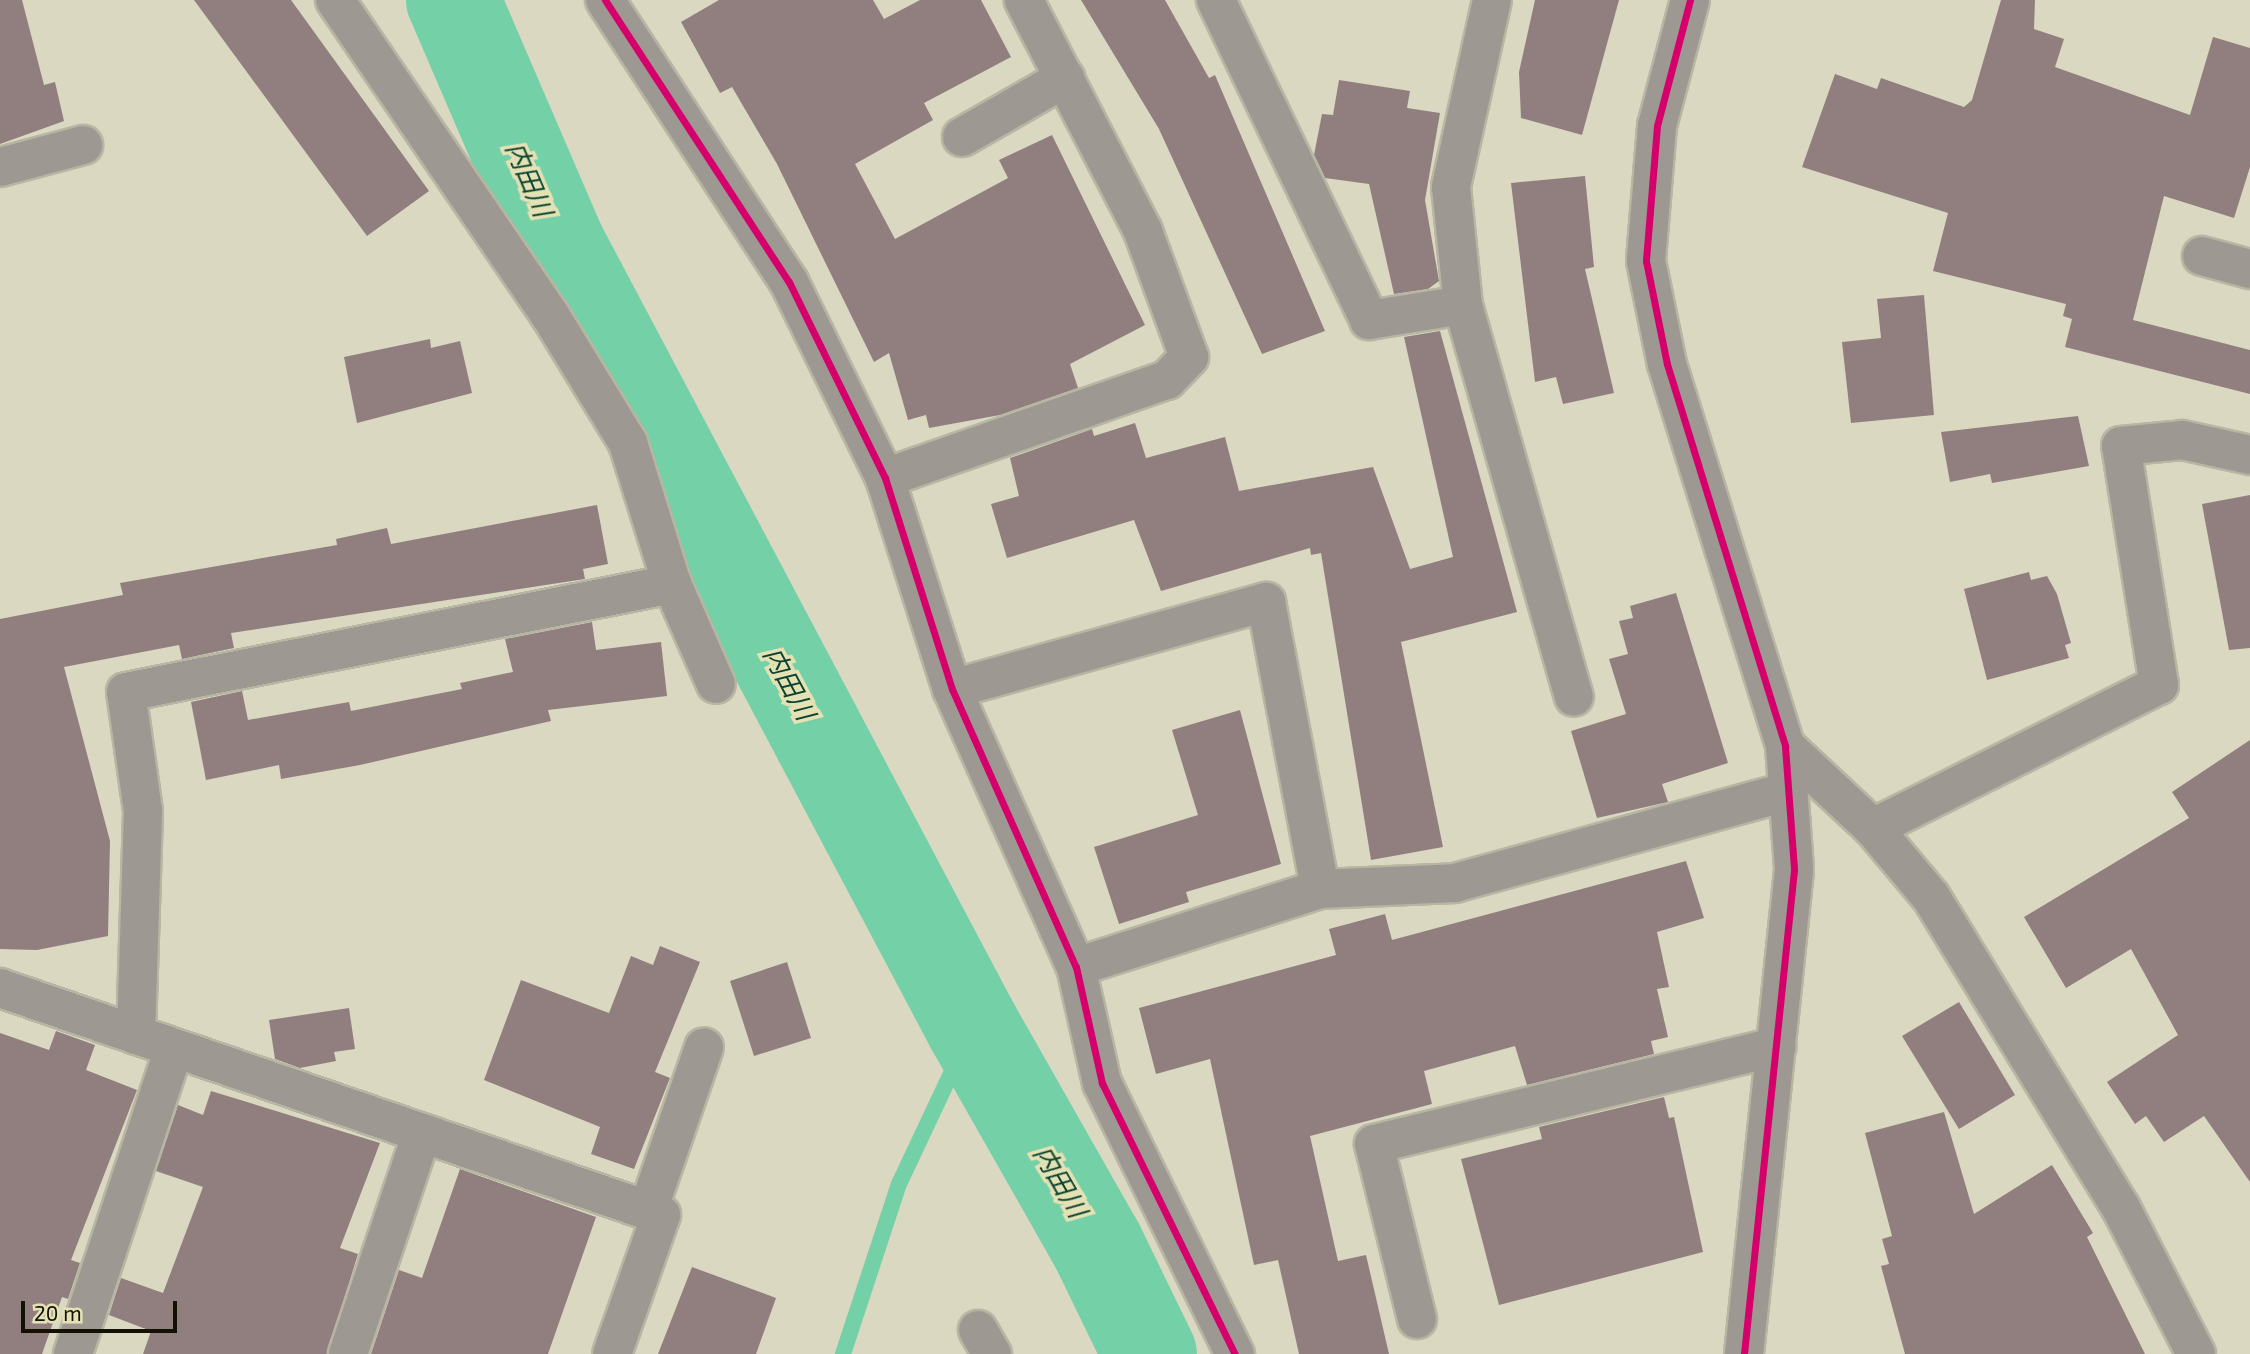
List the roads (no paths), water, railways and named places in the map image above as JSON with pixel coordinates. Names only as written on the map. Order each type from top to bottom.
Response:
[{"type":"street","points":[[335,0],[550,316],[628,443],[672,584],[716,684]]},
{"type":"street","points":[[605,0],[789,282],[885,478],[952,689],[1076,967],[1102,1083],[1236,1354]]},
{"type":"street","points":[[885,478],[1167,380],[1189,357],[1143,231],[1024,0]]},
{"type":"street","points":[[1216,0],[1369,320],[1463,305]]},
{"type":"street","points":[[1492,0],[1451,187],[1463,305],[1574,697]]},
{"type":"street","points":[[1690,0],[1657,126],[1646,261],[1667,365],[1785,746],[1794,870],[1744,1354]]},
{"type":"street","points":[[961,137],[1065,78]]},
{"type":"street","points":[[0,167],[83,145]]},
{"type":"street","points":[[2202,256],[2249,264]]},
{"type":"street","points":[[1873,828],[2160,685],[2121,446],[2182,440],[2250,455]]},
{"type":"street","points":[[136,1035],[143,811],[126,692],[672,584]]},
{"type":"street","points":[[952,689],[1266,602],[1320,889]]},
{"type":"street","points":[[1785,746],[1873,828],[1931,897],[2121,1208],[2196,1354]]},
{"type":"street","points":[[1076,967],[1320,889],[1455,883],[1789,791]]},
{"type":"street","points":[[0,988],[661,1215],[612,1354]]},
{"type":"street","points":[[648,1210],[704,1047]]},
{"type":"street","points":[[1417,1319],[1374,1144],[1776,1047]]},
{"type":"street","points":[[73,1354],[174,1048]]},
{"type":"street","points":[[348,1354],[422,1133]]},
{"type":"waterway","name":"内田川","points":[[453,0],[558,244],[973,1027],[1097,1245],[1150,1354]]},
{"type":"waterway","points":[[843,1354],[899,1184],[973,1027]]}]
